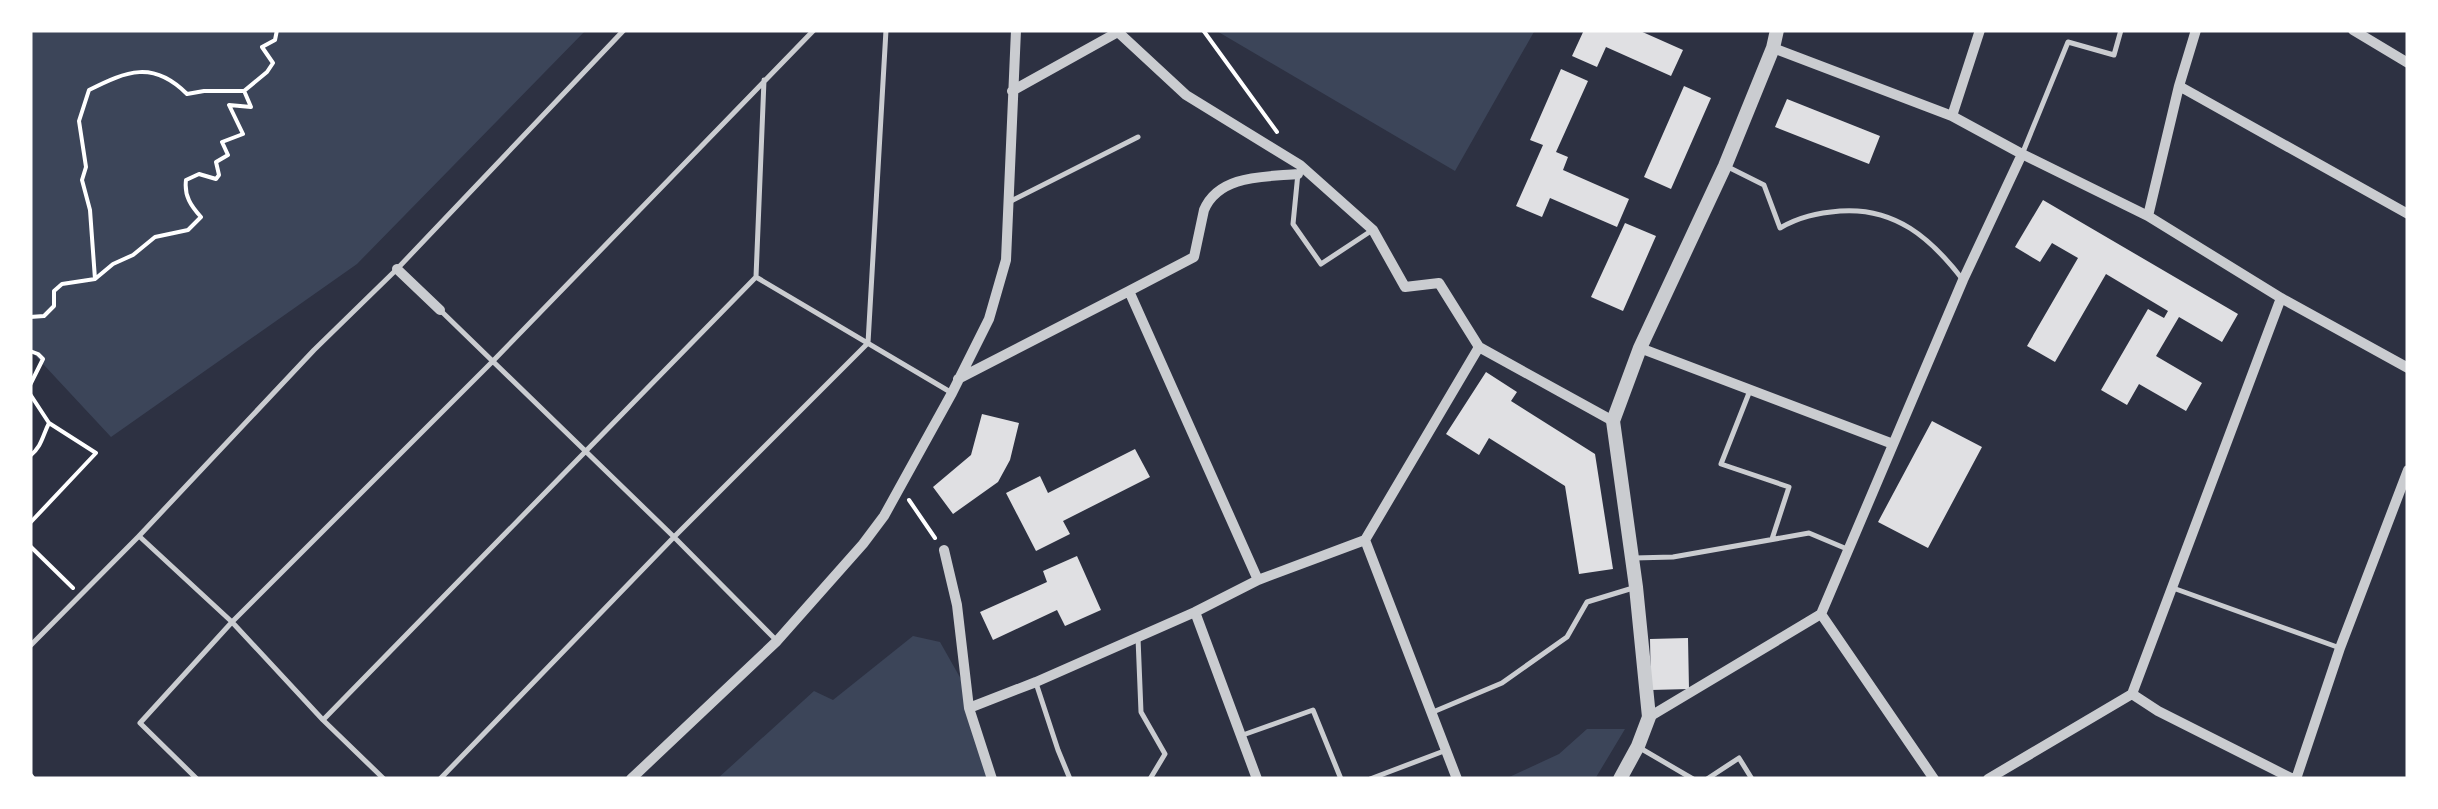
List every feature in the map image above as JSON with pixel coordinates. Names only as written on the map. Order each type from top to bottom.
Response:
[{"type":"street","points":[[631,779],[777,641],[863,544],[901,488],[952,394],[989,318],[1006,260],[1016,30]]},
{"type":"street","points":[[1620,779],[1649,717],[1613,421],[1640,348],[1725,166],[1774,48],[1777,30]]},
{"type":"street","points":[[1952,116],[1980,30]]},
{"type":"street","points":[[2148,216],[2196,30]]},
{"type":"street","points":[[2353,30],[2408,63]]},
{"type":"street","points":[[1012,90],[1118,32],[1186,95],[1299,170],[1373,230],[1405,287],[1439,284],[1479,348],[1613,421]]},
{"type":"street","points":[[1774,48],[1952,116],[2148,216],[2280,298],[2408,368]]},
{"type":"street","points":[[2179,86],[2408,214]]},
{"type":"street","points":[[1649,717],[1821,614],[1963,280],[2022,154]]},
{"type":"street","points":[[958,379],[1194,257],[1204,210],[1214,195],[1240,180],[1299,170]]},
{"type":"street","points":[[397,269],[440,310]]},
{"type":"street","points":[[1129,291],[1258,580]]},
{"type":"street","points":[[1988,779],[2132,694],[2280,298]]},
{"type":"street","points":[[970,708],[1195,612],[1258,580],[1366,540],[1479,348]]},
{"type":"street","points":[[1640,348],[1893,444]]},
{"type":"street","points":[[2132,694],[2294,779],[2408,470]]},
{"type":"street","points":[[1366,540],[1457,779]]},
{"type":"street","points":[[944,550],[957,604],[970,708],[992,779]]},
{"type":"street","points":[[1195,612],[1256,779]]},
{"type":"street","points":[[1821,614],[1934,779]]},
{"type":"lane","points":[[30,646],[624,30]]},
{"type":"lane","points":[[197,779],[140,722],[232,622],[493,361],[814,30]]},
{"type":"lane","points":[[440,779],[868,343],[886,30]]},
{"type":"lane","points":[[2022,154],[2068,42],[2114,54],[2121,30]]},
{"type":"lane","points":[[323,720],[756,277],[764,80]]},
{"type":"lane","points":[[1008,203],[1138,138]]},
{"type":"lane","points":[[1725,166],[1764,185],[1780,228],[1798,218],[1820,213],[1857,210],[1881,214],[1927,240],[1963,280]]},
{"type":"lane","points":[[1299,170],[1292,224],[1320,264],[1373,230]]},
{"type":"lane","points":[[756,277],[952,394]]},
{"type":"lane","points":[[440,310],[777,641]]},
{"type":"lane","points":[[1750,390],[1721,464],[1789,487],[1772,540]]},
{"type":"lane","points":[[1631,558],[1673,557],[1809,533],[1847,548]]},
{"type":"lane","points":[[139,536],[232,622],[384,779]]},
{"type":"lane","points":[[1433,712],[1502,683],[1568,637],[1587,602],[1636,587]]},
{"type":"lane","points":[[2173,588],[2340,648]]},
{"type":"lane","points":[[1138,637],[1141,712],[1165,754],[1150,779]]},
{"type":"lane","points":[[1036,682],[1070,779]]},
{"type":"lane","points":[[1240,737],[1313,710],[1341,779]]},
{"type":"lane","points":[[1638,746],[1689,778]]},
{"type":"lane","points":[[1370,779],[1447,750]]},
{"type":"lane","points":[[1707,779],[1739,758],[1752,779]]},
{"type":"path","points":[[95,279],[90,210],[82,180],[86,166],[79,120],[89,90],[133,70],[172,79],[187,94],[244,91],[268,72],[273,63],[262,47],[275,40],[277,30]]},
{"type":"path","points":[[1204,30],[1279,135]]},
{"type":"path","points":[[30,318],[44,316],[54,306],[54,291],[62,284],[95,279],[155,237],[188,230],[202,217],[191,205],[186,180],[199,174],[216,179],[220,175],[216,162],[228,155],[222,142],[243,134],[229,106],[251,108],[244,91]]},
{"type":"path","points":[[30,351],[43,359],[30,385]]},
{"type":"path","points":[[30,394],[49,423],[96,453],[30,523]]},
{"type":"path","points":[[30,456],[41,447],[49,423]]},
{"type":"path","points":[[901,488],[944,550]]},
{"type":"path","points":[[30,546],[79,595]]},
{"type":"shaded area","points":[[30,30],[586,30],[357,264],[111,437],[30,350]]},
{"type":"shaded area","points":[[1215,30],[1535,30],[1455,171]]},
{"type":"shaded area","points":[[913,636],[940,642],[966,688],[990,779],[717,779],[814,691],[833,700]]},
{"type":"shaded area","points":[[1587,729],[1625,729],[1595,779],[1505,779],[1559,754]]},
{"type":"building","points":[[1584,30],[1638,30],[1683,50],[1671,76],[1606,47],[1597,67],[1572,56]]},
{"type":"building","points":[[1561,69],[1588,81],[1556,152],[1568,157],[1563,170],[1629,199],[1617,227],[1550,198],[1542,217],[1516,206],[1543,145],[1530,140]]},
{"type":"building","points":[[1684,86],[1711,98],[1671,189],[1644,177]]},
{"type":"building","points":[[1787,99],[1880,136],[1869,164],[1775,127]]},
{"type":"building","points":[[2043,200],[2238,314],[2222,342],[2179,317],[2156,356],[2202,383],[2186,411],[2139,384],[2127,405],[2101,390],[2148,309],[2164,318],[2168,311],[2106,274],[2055,362],[2027,346],[2078,258],[2052,243],[2040,262],[2015,247]]},
{"type":"building","points":[[1625,223],[1656,236],[1623,311],[1591,297]]},
{"type":"building","points":[[1486,372],[1517,392],[1511,401],[1595,454],[1613,569],[1579,574],[1565,486],[1489,438],[1479,455],[1446,434]]},
{"type":"building","points":[[982,414],[1019,423],[1010,460],[998,482],[953,514],[933,487],[971,455]]},
{"type":"building","points":[[1932,421],[1982,447],[1928,548],[1878,522]]},
{"type":"building","points":[[1135,449],[1150,477],[1063,521],[1070,534],[1036,551],[1006,493],[1040,476],[1048,493]]},
{"type":"building","points":[[1077,556],[1101,610],[1065,626],[1057,610],[993,640],[980,612],[1047,582],[1043,571]]},
{"type":"building","points":[[1688,638],[1689,689],[1651,690],[1650,639]]}]
